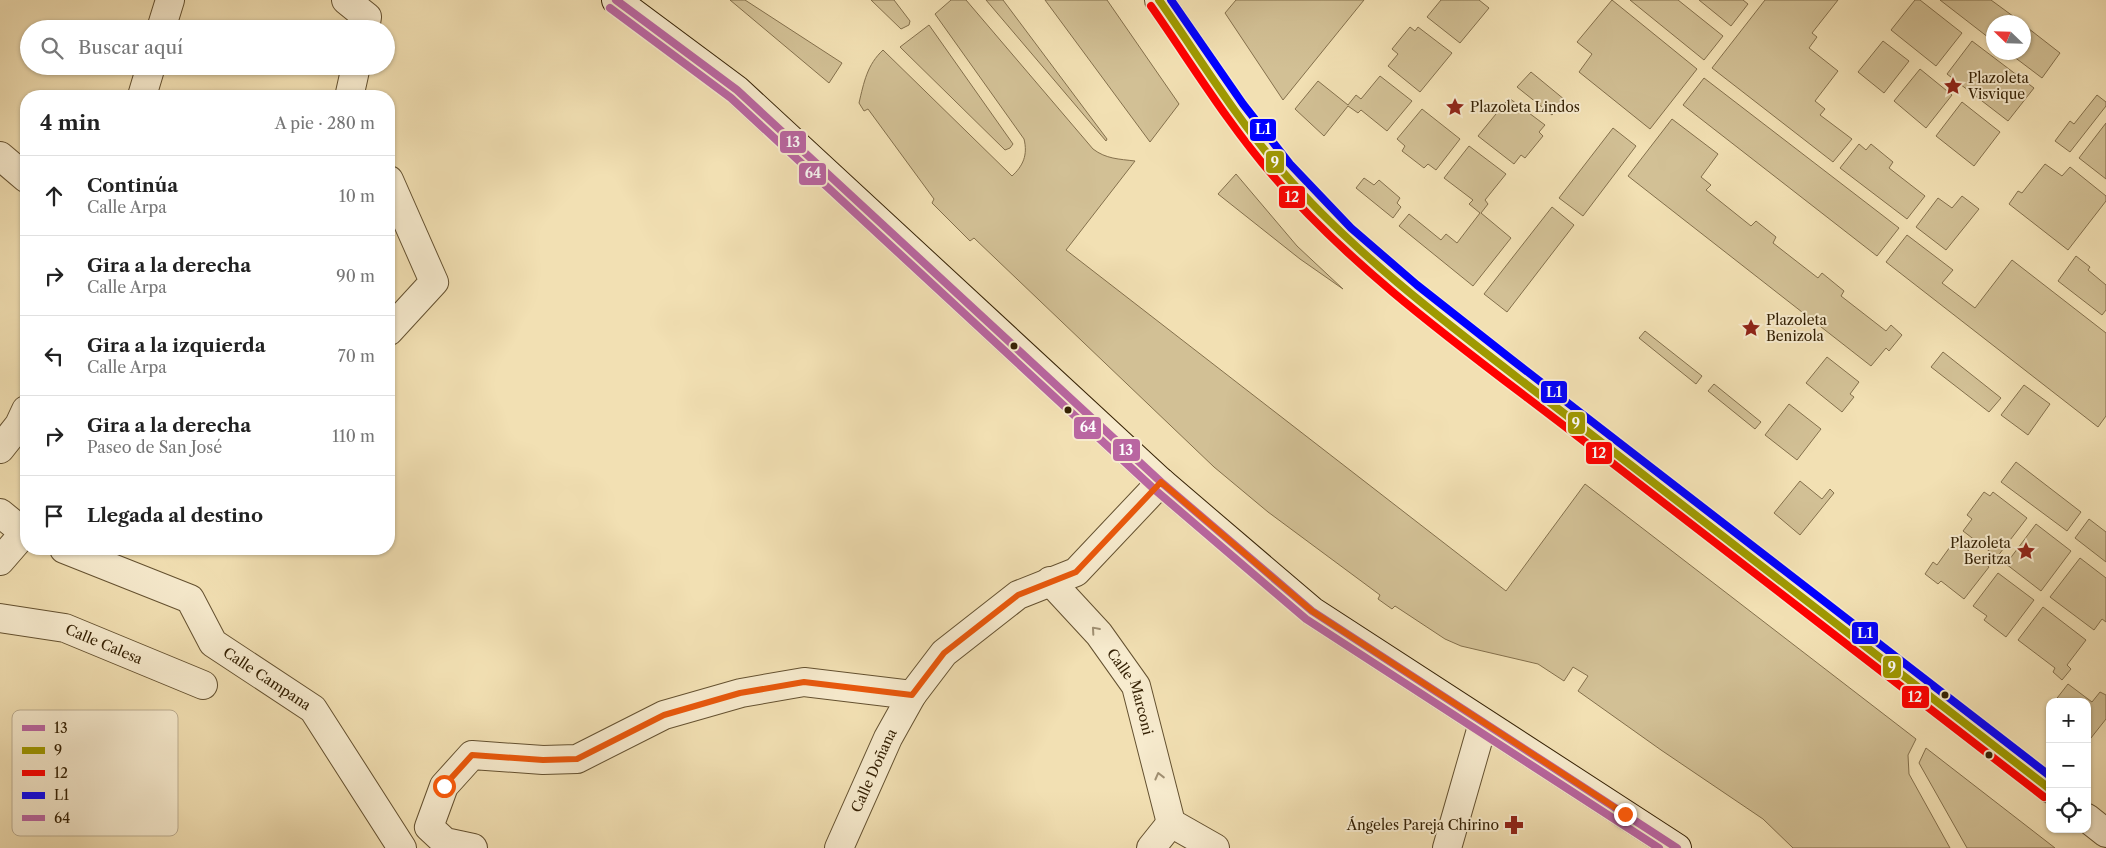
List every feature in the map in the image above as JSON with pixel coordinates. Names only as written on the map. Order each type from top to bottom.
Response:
[{"type":"street","points":[[164,20],[170,0]]},
{"type":"street","points":[[346,0],[367,17],[366,20]]},
{"type":"street","points":[[616,0],[737,90],[1161,482],[1312,611],[1677,848]]},
{"type":"street","points":[[1159,0],[1235,110],[1282,171],[1344,235],[1411,293],[1498,362],[2049,788]]},
{"type":"street","points":[[144,90],[148,75]]},
{"type":"street","points":[[351,90],[354,75]]},
{"type":"street","points":[[0,156],[20,173]]},
{"type":"street","points":[[395,194],[434,282],[395,324]]},
{"type":"street","points":[[0,449],[20,423]]},
{"type":"street","name":"Calle Doñana","points":[[839,848],[888,738],[912,695],[944,653],[1018,595],[1076,572],[1161,482]]},
{"type":"street","points":[[0,513],[20,528]]},
{"type":"street","points":[[0,561],[20,539]]},
{"type":"street","name":"Calle Campana","points":[[79,555],[190,600],[213,643],[313,709],[402,848]]},
{"type":"street","name":"Calle Marconi","points":[[1050,581],[1099,634],[1136,686],[1171,823]]},
{"type":"street","name":"Calle Calesa","points":[[0,618],[65,628],[203,685]]},
{"type":"street","points":[[473,848],[445,842],[429,827],[444,786],[472,755],[543,760],[577,759],[664,715],[740,693],[804,682],[912,695]]},
{"type":"street","points":[[1447,848],[1483,723]]},
{"type":"street","points":[[2091,821],[2106,833]]},
{"type":"street","points":[[1151,848],[1171,823],[1214,848]]},
{"type":"shaded area","points":[[730,0],[745,0],[842,63],[829,83]]},
{"type":"shaded area","points":[[871,0],[894,0],[910,21],[909,25],[901,29]]},
{"type":"shaded area","points":[[951,0],[966,0],[1093,149],[1108,157],[1135,161],[1066,250],[1506,591],[1585,484],[1916,739],[1908,755],[1909,774],[1950,848],[1793,848],[1763,819],[1578,691],[1588,676],[1573,667],[1564,681],[1538,664],[1461,646],[1445,639],[1395,606],[1392,609],[1378,599],[1380,595],[1268,512],[1214,467],[974,238],[970,241],[932,203],[934,199],[868,109],[864,111],[859,103],[870,68],[883,50],[1012,176],[1016,172],[1024,160],[1024,139],[935,14]]},
{"type":"shaded area","points":[[986,0],[1003,0],[1107,139],[1106,141]]},
{"type":"shaded area","points":[[1045,0],[1107,0],[1179,104],[1150,142]]},
{"type":"shaded area","points":[[1236,0],[1364,0],[1283,100],[1225,13]]},
{"type":"shaded area","points":[[1441,0],[1479,0],[1489,8],[1460,43],[1427,17]]},
{"type":"shaded area","points":[[1612,0],[1697,69],[1650,129],[1579,72],[1592,54],[1577,42]]},
{"type":"shaded area","points":[[1630,0],[1678,0],[1723,36],[1704,60]]},
{"type":"shaded area","points":[[1699,0],[1743,0],[1748,4],[1731,26]]},
{"type":"shaded area","points":[[1765,0],[1838,0],[1812,33],[1817,37],[1809,48],[1838,71],[1815,101],[1825,109],[1820,115],[1852,139],[1833,162],[1712,68]]},
{"type":"shaded area","points":[[1915,0],[1920,0],[1962,33],[1936,66],[1891,30]]},
{"type":"shaded area","points":[[1940,0],[1991,0],[2011,15],[1986,15],[1986,36]]},
{"type":"shaded area","points":[[929,25],[1013,144],[1010,148],[1005,150],[900,47]]},
{"type":"shaded area","points":[[1410,27],[1415,31],[1418,27],[1452,53],[1420,92],[1388,66],[1398,54],[1392,49]]},
{"type":"shaded area","points":[[2031,30],[2060,53],[2042,78],[2018,60],[2031,60]]},
{"type":"shaded area","points":[[1883,41],[1909,61],[1884,93],[1858,72]]},
{"type":"shaded area","points":[[1972,41],[1986,52],[1986,60],[1997,60],[2034,88],[2008,121],[1947,74]]},
{"type":"shaded area","points":[[1920,69],[1952,95],[1926,128],[1894,101]]},
{"type":"shaded area","points":[[1531,72],[1565,100],[1552,115],[1517,87]]},
{"type":"shaded area","points":[[1380,76],[1412,101],[1387,131],[1361,110],[1358,113],[1348,106],[1324,136],[1295,109],[1318,81],[1348,105],[1356,95],[1361,99]]},
{"type":"shaded area","points":[[1704,78],[1899,228],[1877,256],[1683,105]]},
{"type":"shaded area","points":[[2097,95],[2106,102],[2106,106],[2070,152],[2055,141],[2070,121],[2074,124]]},
{"type":"shaded area","points":[[1509,98],[1545,125],[1539,132],[1543,136],[1525,158],[1521,155],[1514,164],[1478,136]]},
{"type":"shaded area","points":[[1962,102],[2000,132],[1974,166],[1936,136]]},
{"type":"shaded area","points":[[1422,109],[1460,139],[1436,170],[1428,164],[1424,168],[1402,151],[1405,146],[1397,139]]},
{"type":"shaded area","points":[[1672,119],[1718,154],[1701,177],[1711,185],[1706,190],[1751,226],[1756,221],[1776,237],[1773,243],[1818,278],[1822,273],[1844,291],[1841,296],[1886,331],[1891,325],[1902,335],[1889,351],[1886,348],[1871,366],[1628,176]]},
{"type":"shaded area","points":[[2106,123],[2106,179],[2079,158]]},
{"type":"shaded area","points":[[1613,128],[1636,146],[1583,216],[1559,198]]},
{"type":"shaded area","points":[[1859,144],[1866,150],[1871,144],[1893,162],[1889,168],[1925,196],[1907,219],[1840,168]]},
{"type":"shaded area","points":[[1469,146],[1506,174],[1485,200],[1488,204],[1481,213],[1511,238],[1473,286],[1399,226],[1409,214],[1441,240],[1446,234],[1457,243],[1480,213],[1469,204],[1473,200],[1444,178]]},
{"type":"shaded area","points":[[2045,164],[2062,176],[2070,167],[2106,196],[2106,201],[2068,250],[2009,204],[2018,191],[2022,193]]},
{"type":"shaded area","points":[[1236,174],[1297,246],[1343,289],[1300,259],[1218,194]]},
{"type":"shaded area","points":[[1364,178],[1374,185],[1379,180],[1400,198],[1397,203],[1401,207],[1393,218],[1356,188]]},
{"type":"shaded area","points":[[1962,196],[1979,209],[1946,250],[1916,227],[1938,198],[1952,208]]},
{"type":"shaded area","points":[[1552,207],[1574,225],[1507,312],[1484,294]]},
{"type":"shaded area","points":[[1907,235],[1953,270],[1942,283],[1975,308],[2012,260],[2106,333],[2106,416],[2098,427],[1886,262]]},
{"type":"shaded area","points":[[2076,256],[2090,267],[2088,270],[2106,285],[2106,310],[2102,315],[2058,281]]},
{"type":"shaded area","points":[[1645,331],[1702,376],[1696,384],[1639,338]]},
{"type":"shaded area","points":[[1943,352],[2001,398],[1989,412],[1931,367]]},
{"type":"shaded area","points":[[1827,357],[1859,382],[1850,394],[1854,397],[1842,412],[1806,383]]},
{"type":"shaded area","points":[[1714,384],[1761,422],[1755,429],[1708,391]]},
{"type":"shaded area","points":[[2024,385],[2050,404],[2028,435],[2001,415]]},
{"type":"shaded area","points":[[1789,404],[1821,429],[1797,460],[1765,435]]},
{"type":"shaded area","points":[[2016,462],[2081,512],[2067,531],[2001,482]]},
{"type":"shaded area","points":[[1800,481],[1822,499],[1830,489],[1834,493],[1800,535],[1774,513]]},
{"type":"shaded area","points":[[1984,492],[1990,496],[1993,492],[2027,518],[1997,557],[1963,531],[1972,519],[1967,515]]},
{"type":"shaded area","points":[[2089,519],[2106,532],[2106,562],[2075,538]]},
{"type":"shaded area","points":[[2036,524],[2071,551],[2041,591],[2006,564]]},
{"type":"shaded area","points":[[1955,540],[1989,567],[1964,599],[1941,581],[1938,584],[1925,574],[1933,562],[1937,565]]},
{"type":"shaded area","points":[[2080,558],[2106,578],[2106,622],[2102,619],[2094,630],[2050,597]]},
{"type":"shaded area","points":[[1998,573],[2034,600],[2006,637],[1984,620],[1987,616],[1973,606]]},
{"type":"shaded area","points":[[2043,607],[2086,640],[2067,665],[2071,669],[2062,680],[2053,672],[2055,668],[2018,640]]},
{"type":"shaded area","points":[[2068,684],[2087,698],[2057,698]]},
{"type":"shaded area","points":[[2100,692],[2106,695],[2106,719],[2091,738],[2091,701]]},
{"type":"shaded area","points":[[1926,748],[2055,848],[1967,848],[1919,763]]},
{"type":"transit line","name":"13","points":[[616,0],[737,90],[1161,482],[1312,611],[1677,848]]},
{"type":"transit line","name":"9","points":[[1159,0],[1233,109],[1265,151],[1315,207],[1389,276],[1469,340],[2049,788]]},
{"type":"transit line","name":"L1","points":[[1171,0],[1243,104],[1290,164],[1351,228],[1417,285],[1511,359],[2046,773]]},
{"type":"transit line","name":"12","points":[[1151,6],[1225,115],[1257,157],[1307,213],[1379,281],[1458,345],[2044,797]]},
{"type":"transit line","name":"64","points":[[610,8],[731,98],[1154,489],[1306,619],[1659,848]]},
{"type":"place","name":"Plazoleta Visvique","points":[[1953,86]]},
{"type":"place","name":"Plazoleta Lindos","points":[[1455,107]]},
{"type":"place","name":"Plazoleta Benizola","points":[[1751,328]]},
{"type":"place","name":"Plazoleta Beritza","points":[[2026,551]]},
{"type":"place","name":"Ángeles Pareja Chirino","points":[[1514,825]]},
{"type":"route","points":[[444,786],[472,755],[543,760],[577,759],[664,715],[740,693],[804,682],[868,688],[912,695],[944,653],[1018,595],[1076,572],[1161,482],[1312,611],[1625,814]]}]
